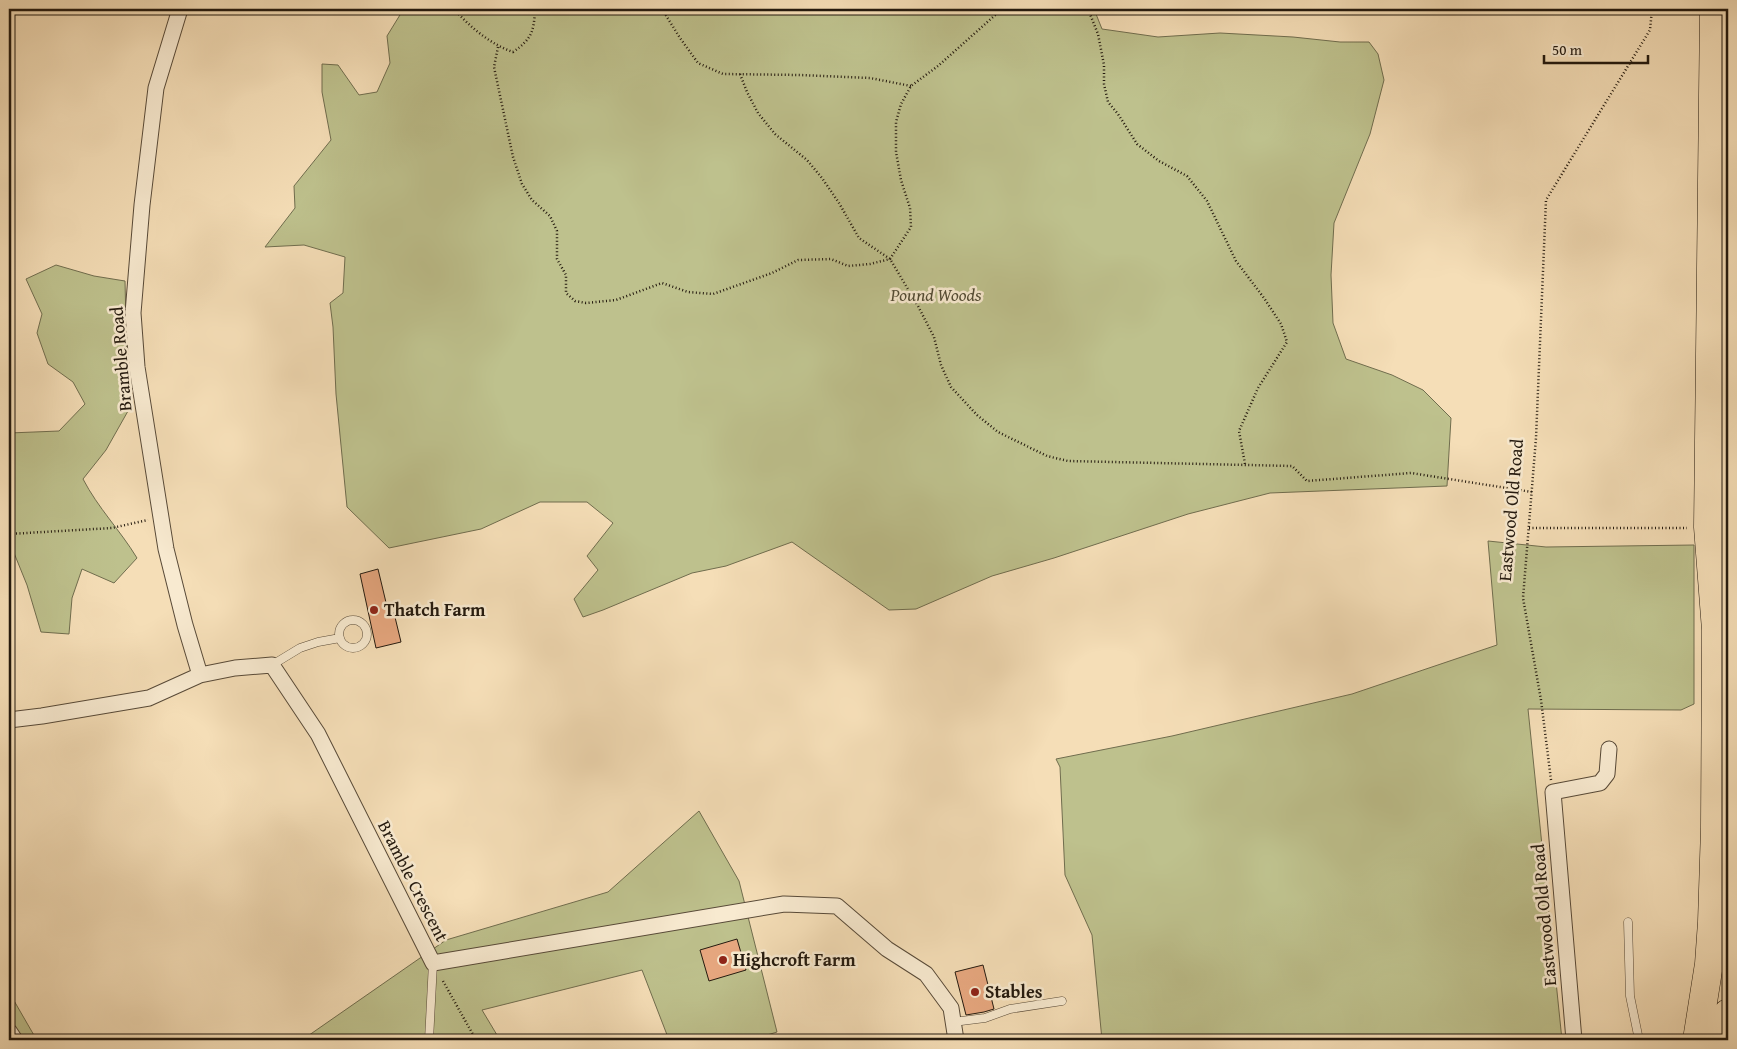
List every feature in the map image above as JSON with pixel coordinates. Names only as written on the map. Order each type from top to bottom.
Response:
[{"type":"highway","points":[[1697,1040],[1709,964],[1715,828],[1716,630],[1708,527],[1714,9]]},
{"type":"highway","points":[[1723,1040],[1728,1012]]},
{"type":"street","name":"Bramble Road","points":[[180,9],[156,88],[142,205],[133,314],[137,367],[169,558],[200,675]]},
{"type":"street","points":[[9,720],[149,698],[200,675],[236,668],[272,665]]},
{"type":"street","name":"Bramble Crescent","points":[[272,665],[318,734],[432,963],[784,904],[837,906],[887,949],[926,974],[951,1008],[956,1040]]},
{"type":"street","points":[[1553,792],[1600,783],[1607,774],[1609,749]]},
{"type":"street","name":"Eastwood Old Road","points":[[1553,792],[1574,1040]]},
{"type":"street","points":[[9,1031],[15,1040]]},
{"type":"lane","points":[[272,665],[305,646],[340,638]]},
{"type":"lane","points":[[1628,922],[1630,996],[1639,1040]]},
{"type":"lane","points":[[429,1040],[432,963]]},
{"type":"lane","points":[[953,1022],[985,1018],[1010,1009],[1062,1001]]},
{"type":"path","points":[[454,9],[470,27],[498,47],[513,52],[524,44],[534,28],[535,9]]},
{"type":"path","points":[[662,9],[698,63],[723,74],[870,78],[911,86]]},
{"type":"path","points":[[498,47],[494,67],[513,157],[522,184],[532,200],[550,216],[557,231],[557,259],[566,275],[566,294],[575,301],[586,303],[616,300],[662,283],[688,292],[713,294],[772,273],[798,260],[831,259],[848,266],[870,264],[890,259],[911,227],[910,208],[901,180],[896,152],[896,122],[902,104],[911,86],[938,66],[1002,9]]},
{"type":"path","points":[[1088,9],[1098,34],[1108,102],[1137,144],[1159,161],[1187,176],[1207,201],[1236,261],[1281,324],[1288,342],[1258,388],[1239,431],[1245,464]]},
{"type":"path","name":"Eastwood Old Road","points":[[1553,792],[1541,700],[1523,598],[1537,428],[1546,200],[1650,30],[1652,9]]},
{"type":"path","points":[[740,74],[758,113],[775,134],[807,160],[817,172],[839,203],[859,238],[890,259],[934,337],[941,365],[951,387],[977,415],[998,432],[1047,456],[1068,461],[1292,466],[1307,481],[1411,473],[1532,492]]},
{"type":"path","points":[[9,534],[112,528],[162,517]]},
{"type":"path","points":[[1528,528],[1708,527]]},
{"type":"path","points":[[432,963],[476,1040]]},
{"type":"green space","name":"Pound Woods","points":[[400,9],[1094,9],[1102,29],[1158,37],[1220,33],[1340,42],[1369,42],[1378,54],[1384,80],[1370,134],[1334,223],[1331,275],[1333,323],[1346,359],[1392,375],[1423,390],[1451,418],[1447,486],[1270,493],[1188,514],[1054,558],[992,576],[916,609],[889,610],[792,542],[726,566],[692,573],[583,617],[574,599],[598,570],[587,556],[613,523],[587,502],[540,502],[481,529],[389,548],[347,507],[336,394],[330,303],[343,293],[345,257],[304,245],[265,247],[295,208],[294,186],[331,140],[322,92],[322,64],[338,65],[359,95],[377,92],[390,63],[387,36],[403,10]]},
{"type":"green space","points":[[56,265],[94,276],[125,281],[128,411],[106,450],[83,479],[95,500],[137,558],[114,583],[82,569],[72,598],[69,634],[41,632],[27,585],[14,553],[9,550],[9,433],[59,431],[85,404],[73,382],[48,364],[37,333],[42,314],[26,279]]},
{"type":"green space","points":[[1488,541],[1546,547],[1694,545],[1694,704],[1681,710],[1528,709],[1562,1040],[1102,1040],[1092,935],[1065,875],[1060,767],[1056,759],[1172,736],[1352,694],[1497,645]]},
{"type":"green space","points":[[699,811],[739,881],[777,1032],[751,1040],[669,1040],[642,970],[482,1010],[500,1040],[302,1040],[446,940],[608,892]]},
{"type":"green space","points":[[9,992],[35,1037],[33,1040],[9,1040]]},
{"type":"building","name":"Thatch Farm","points":[[378,569],[389,615],[394,613],[401,642],[376,648],[360,574]]},
{"type":"building","name":"Highcroft Farm","points":[[737,939],[746,970],[709,981],[700,950]]},
{"type":"building","name":"Stables","points":[[983,965],[994,1009],[966,1015],[955,972]]},
{"type":"place","name":"Thatch Farm","points":[[374,610]]},
{"type":"place","name":"Highcroft Farm","points":[[723,960]]},
{"type":"place","name":"Stables","points":[[975,992]]}]
